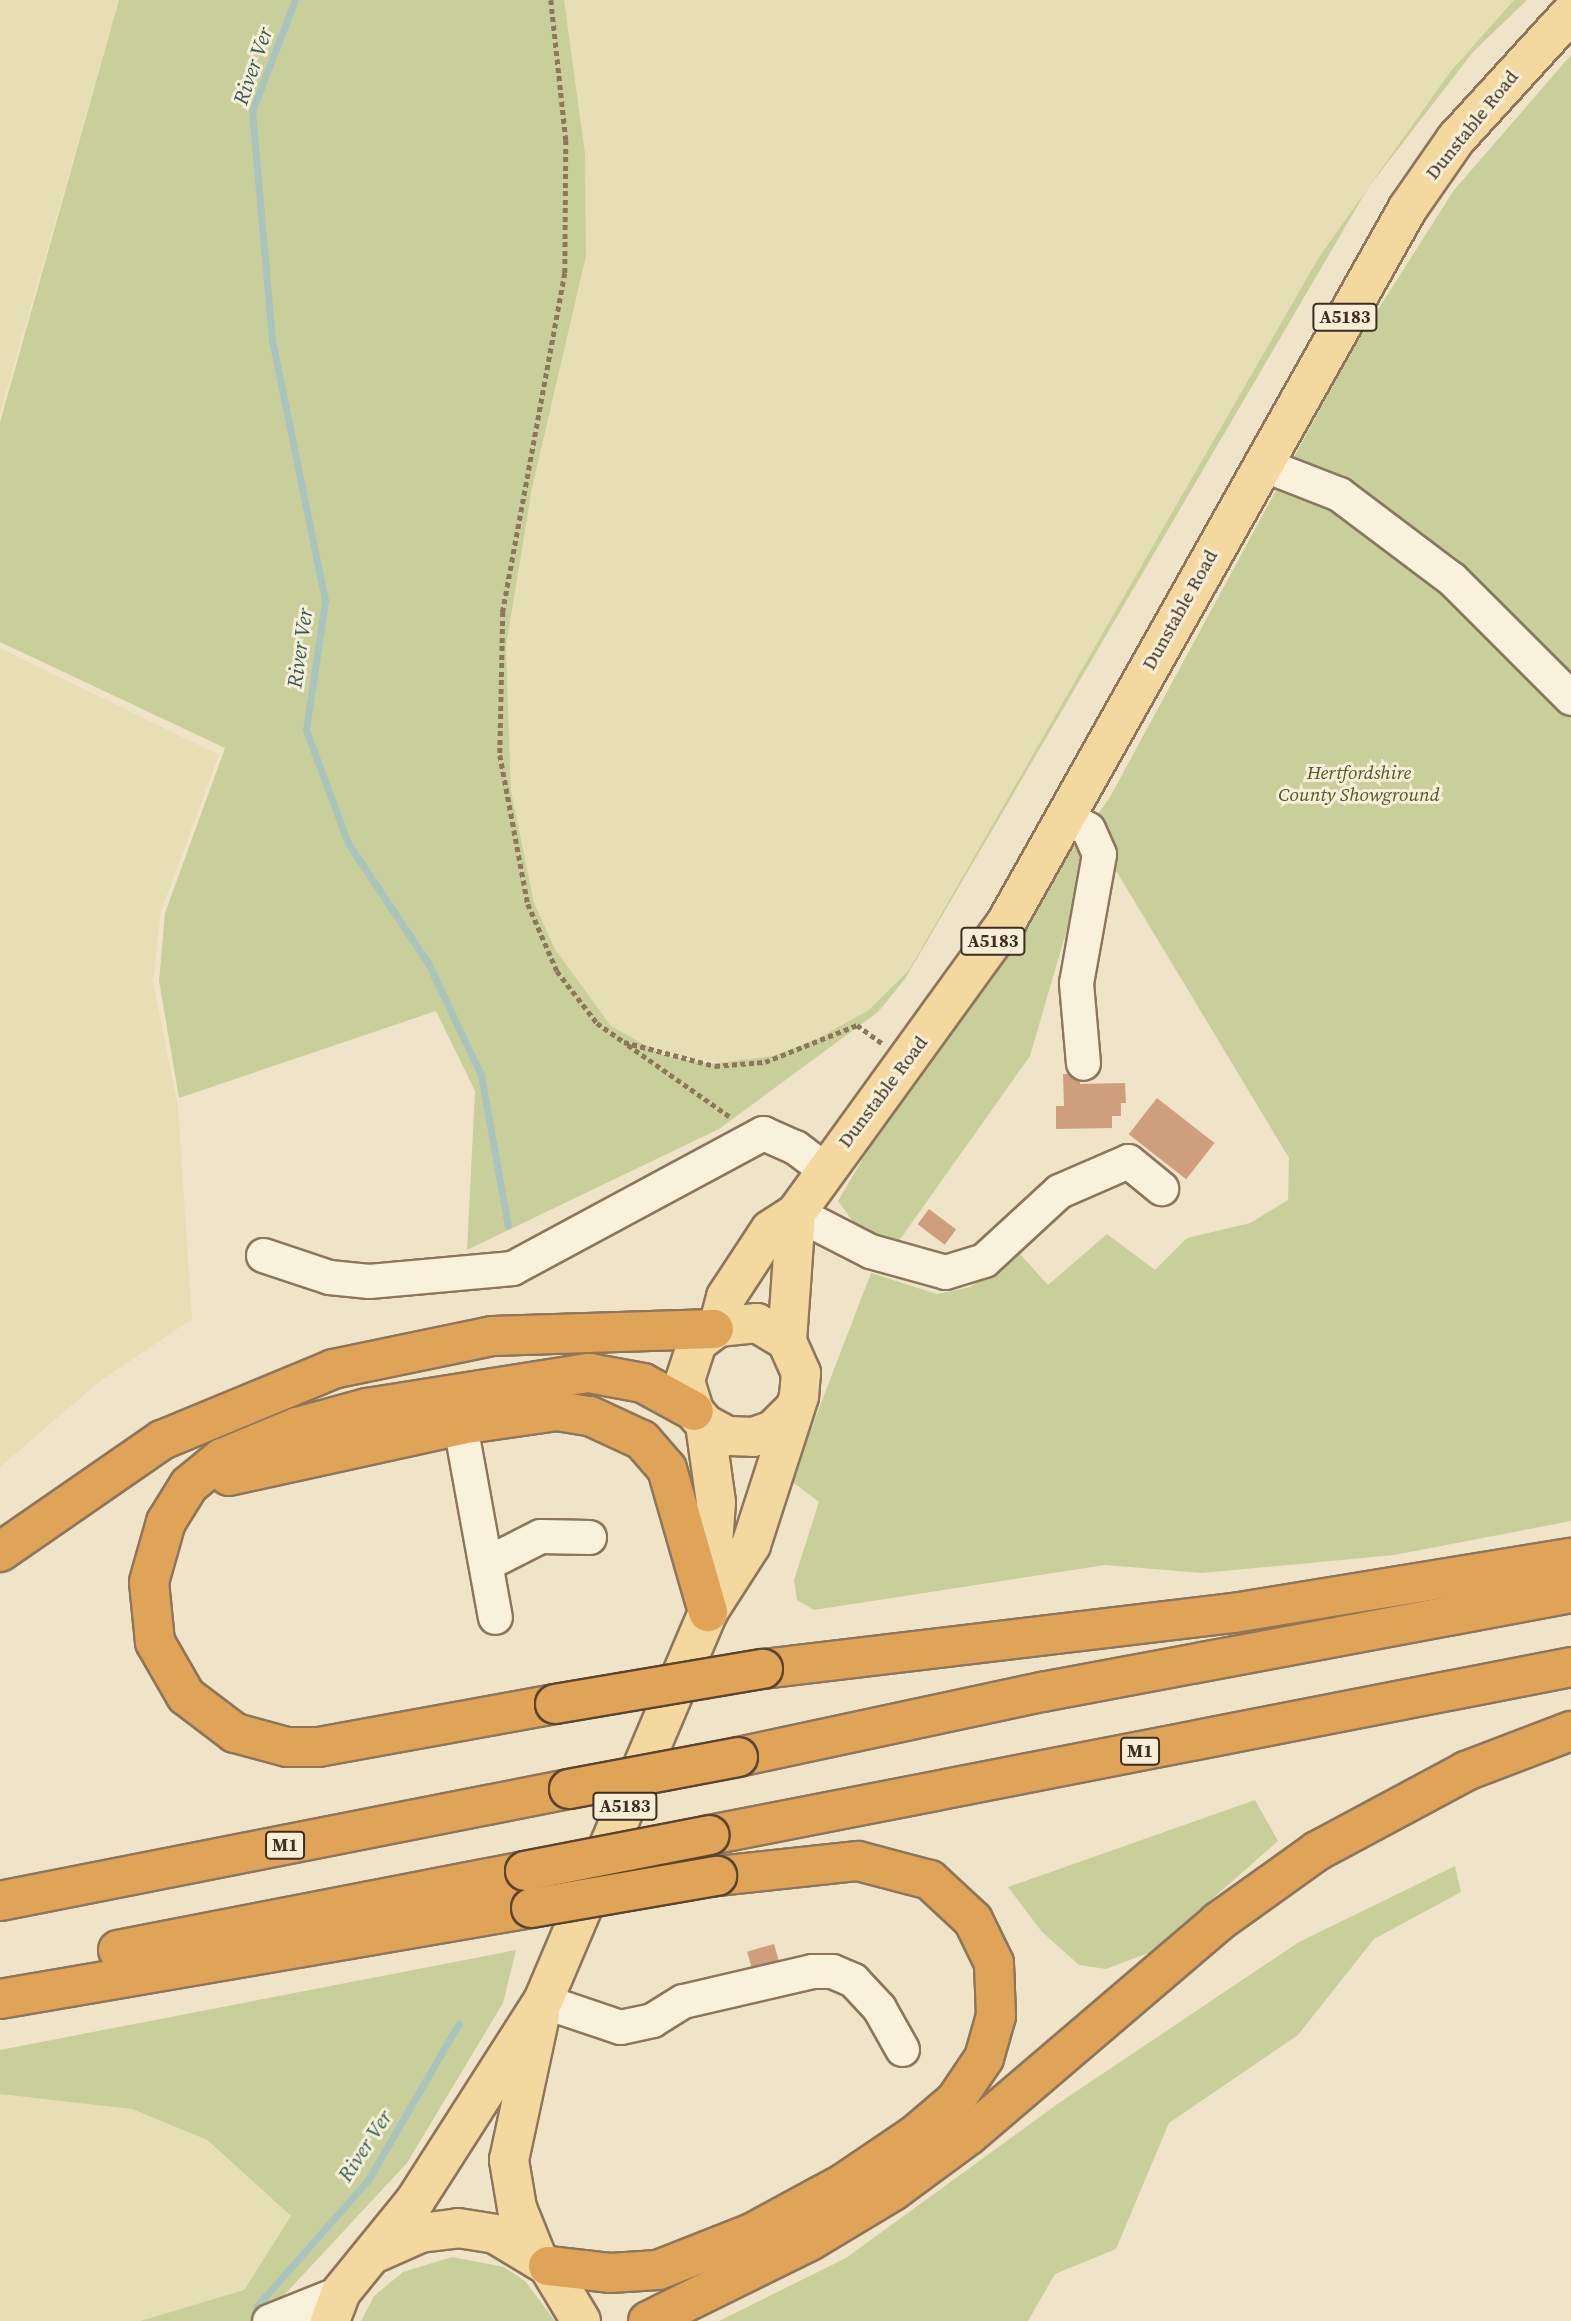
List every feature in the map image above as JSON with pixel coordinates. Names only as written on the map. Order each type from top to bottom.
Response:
[{"type":"highway","points":[[0,1552],[162,1440],[333,1368],[492,1336],[716,1328]]},
{"type":"highway","points":[[699,1418],[643,1383],[602,1374],[492,1385],[367,1408],[257,1441],[210,1466],[179,1499],[155,1550],[148,1613],[159,1653],[180,1689],[227,1729],[265,1743],[318,1747],[763,1669],[1234,1613],[1571,1558]]},
{"type":"highway","points":[[179,1499],[264,1465],[460,1425],[566,1412],[622,1427],[642,1440],[674,1486],[708,1612]]},
{"type":"highway","name":"M1","points":[[0,1901],[738,1757],[1042,1692],[1571,1593]]},
{"type":"highway","name":"M1","points":[[0,1974],[528,1889],[710,1835],[1571,1667]]},
{"type":"highway","points":[[648,2321],[810,2241],[902,2184],[1021,2092],[1218,1922],[1317,1851],[1466,1771],[1571,1731]]},
{"type":"highway","points":[[0,1999],[528,1889],[717,1876],[858,1861],[912,1871],[938,1886],[974,1920],[993,1963],[996,2016],[984,2058],[955,2101],[915,2135],[844,2183],[752,2233],[658,2270],[617,2273],[542,2260]]},
{"type":"main road","name":"Dunstable Road","points":[[716,1328],[726,1297],[770,1230],[796,1213],[1007,921],[1068,817],[1262,464],[1415,198],[1497,90],[1571,13]]},
{"type":"main road","points":[[787,1342],[757,1323],[716,1328],[688,1361],[685,1381],[699,1418],[728,1436],[753,1437],[773,1430],[792,1411],[801,1373],[787,1342],[796,1213]]},
{"type":"main road","name":"A5183","points":[[376,2254],[543,2001],[708,1612],[751,1545],[792,1411]]},
{"type":"main road","name":"A5183","points":[[699,1418],[716,1502],[708,1612]]},
{"type":"main road","name":"A5183","points":[[542,2260],[517,2208],[509,2160],[543,2001]]},
{"type":"main road","points":[[335,2307],[376,2254],[420,2233],[458,2228],[495,2234],[542,2260],[581,2321]]},
{"type":"street","points":[[1262,464],[1339,494],[1452,579],[1571,698]]},
{"type":"street","points":[[1068,817],[1088,830],[1099,854],[1076,984],[1083,1063]]},
{"type":"street","points":[[263,1255],[329,1277],[369,1281],[512,1268],[763,1133],[795,1147],[825,1170]]},
{"type":"street","points":[[796,1213],[870,1251],[946,1272],[984,1261],[1059,1191],[1128,1161],[1161,1188]]},
{"type":"street","points":[[460,1425],[495,1617]]},
{"type":"street","points":[[486,1563],[540,1536],[589,1537]]},
{"type":"street","points":[[543,2001],[620,2027],[652,2020],[684,2001],[812,1971],[832,1971],[853,1980],[879,2008],[902,2049]]},
{"type":"street","points":[[269,2321],[335,2307]]},
{"type":"path","points":[[551,0],[566,140],[565,273],[503,612],[500,755],[528,904],[557,971],[597,1023],[709,1107],[763,1133]]},
{"type":"path","points":[[624,1042],[715,1066],[765,1062],[857,1025],[894,1052]]},
{"type":"shaded area","points":[[0,0],[119,0],[0,414]]},
{"type":"shaded area","points":[[564,0],[1514,0],[1450,72],[1319,257],[909,970],[870,1010],[817,1039],[773,1056],[731,1064],[663,1055],[611,1026],[555,949],[534,903],[511,791],[506,647],[532,488],[586,256]]},
{"type":"shaded area","points":[[0,648],[219,755],[161,911],[153,983],[178,1106],[192,1319],[99,1382],[0,1467]]},
{"type":"shaded area","points":[[21,2092],[132,2109],[206,2140],[291,2216],[244,2290],[140,2321],[0,2321],[0,2094]]},
{"type":"green space","points":[[119,0],[564,0],[585,154],[586,256],[532,488],[506,647],[511,791],[534,903],[555,949],[611,1026],[663,1055],[709,1064],[773,1056],[817,1039],[869,1010],[909,970],[1319,257],[1450,72],[1514,0],[1527,0],[1473,52],[1368,188],[905,979],[878,1012],[719,1129],[467,1250],[475,1091],[436,1011],[179,1098],[159,981],[165,913],[225,748],[0,642],[0,422]]},
{"type":"green space","name":"Hertfordshire County Showground","points":[[1571,55],[1571,1521],[1394,1555],[1202,1573],[1105,1565],[814,1610],[797,1600],[794,1580],[819,1502],[791,1481],[871,1273],[937,1294],[970,1287],[1019,1253],[1048,1285],[1107,1234],[1155,1270],[1187,1238],[1250,1223],[1288,1200],[1289,1158],[1109,859],[1067,929],[1030,1056],[896,1245],[860,1231],[838,1201],[912,1075],[1110,797],[1351,352],[1454,190]]},
{"type":"green space","points":[[1255,1800],[1278,1841],[1153,1951],[1106,1969],[1079,1965],[1042,1932],[1008,1887]]},
{"type":"green space","points":[[1455,1866],[1461,1892],[1374,1939],[1298,2035],[1169,2123],[1116,2249],[1055,2274],[1028,2321],[719,2321],[846,2258],[1056,2105],[1299,1942]]},
{"type":"green space","points":[[516,1950],[503,2003],[407,2163],[260,2321],[140,2321],[244,2290],[291,2216],[207,2140],[132,2109],[0,2094],[0,2050]]},
{"type":"green space","points":[[452,2257],[504,2267],[525,2281],[555,2321],[361,2321],[374,2296],[403,2272]]},
{"type":"building","points":[[1063,1074],[1080,1074],[1080,1084],[1125,1083],[1126,1103],[1121,1103],[1121,1116],[1112,1116],[1112,1128],[1056,1129],[1056,1106],[1064,1106]]},
{"type":"building","points":[[1157,1098],[1215,1143],[1186,1179],[1129,1134]]},
{"type":"building","points":[[929,1209],[956,1229],[945,1245],[918,1224]]},
{"type":"building","points":[[774,1944],[780,1965],[753,1973],[747,1952]]},
{"type":"waterway","name":"River Ver","points":[[295,0],[252,111],[272,340],[325,601],[306,730],[348,843],[428,963],[481,1075],[508,1226]]},
{"type":"waterway","name":"River Ver","points":[[256,2307],[368,2180],[459,2023]]}]
